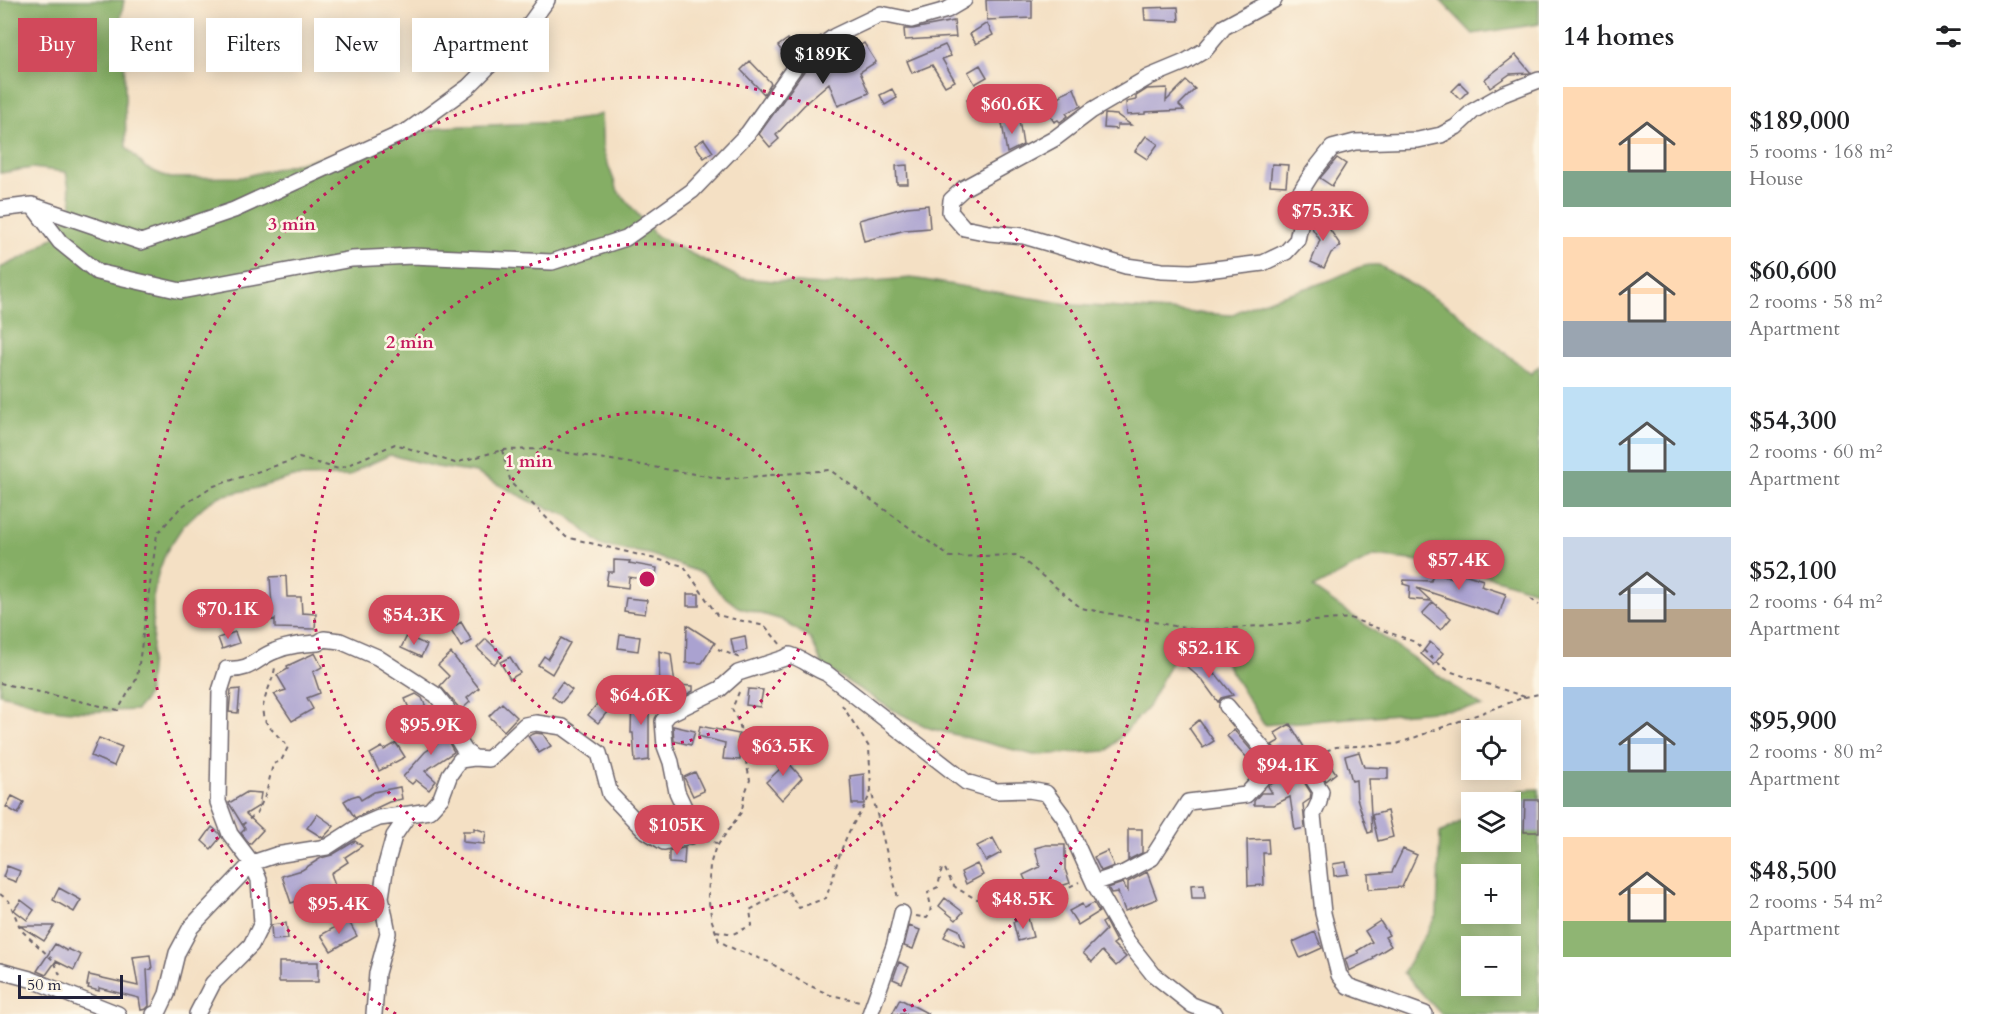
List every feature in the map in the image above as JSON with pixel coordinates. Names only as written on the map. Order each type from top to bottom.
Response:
[{"type":"street","points":[[0,209],[32,205],[141,242],[234,210],[409,130],[468,87],[499,56],[516,44],[547,0]]},
{"type":"street","points":[[32,205],[60,242],[97,272],[181,291],[352,260],[412,256],[552,262],[626,238],[692,191],[748,133],[797,64],[835,36],[881,14],[911,20],[947,10],[964,0]]},
{"type":"street","points":[[1274,0],[1224,27],[1205,50],[1185,62],[1149,77],[1092,111],[1054,139],[964,188],[951,200],[950,212],[964,228],[1024,236],[1126,266],[1144,269],[1191,272],[1263,263],[1286,252],[1297,240],[1300,226],[1299,194],[1332,148],[1355,142],[1418,140],[1441,135],[1456,127],[1483,105],[1511,90],[1539,80]]},
{"type":"street","points":[[197,1014],[213,983],[251,945],[262,923],[259,880],[252,863],[230,834],[218,802],[220,691],[227,669],[234,670],[253,665],[274,651],[318,643],[324,639],[340,641],[377,657],[436,695],[447,709],[457,738],[465,751],[474,758]]},
{"type":"street","points":[[154,1014],[158,1012],[167,994],[177,953],[191,927],[252,863],[276,855],[327,847],[358,827],[379,818],[429,811],[441,798],[450,774],[460,759],[489,759],[525,725],[536,723],[563,727],[599,753],[610,794],[643,829],[664,843],[690,836],[690,820],[677,792],[665,746],[663,721],[669,714],[720,689],[738,673],[790,655],[826,673],[966,782],[996,791],[1029,790],[1046,793],[1064,818],[1092,880],[1127,940],[1153,974],[1192,1005],[1215,1014]]},
{"type":"street","points":[[1227,706],[1280,768]]},
{"type":"street","points":[[1092,880],[1124,873],[1152,858],[1188,802],[1246,795],[1262,778],[1280,768],[1305,759],[1321,791],[1313,815],[1317,866],[1323,913],[1339,975],[1348,986],[1425,1014]]},
{"type":"street","points":[[374,1014],[377,973],[388,933],[381,897],[386,865],[394,836],[409,814]]},
{"type":"street","points":[[872,1009],[894,946],[902,913]]},
{"type":"street","points":[[0,971],[30,978],[118,1014]]},
{"type":"path","points":[[0,683],[118,710],[137,678],[157,534],[181,507],[211,488],[299,458],[339,469],[395,444],[455,463],[502,450],[545,449],[725,479],[831,470],[950,557],[1017,555],[1081,608],[1200,631],[1350,618],[1415,642],[1449,671],[1526,697]]},
{"type":"path","points":[[502,450],[512,483],[566,537],[684,566],[717,615],[765,626],[790,655]]},
{"type":"path","points":[[1531,599],[1539,605]]},
{"type":"path","points":[[718,649],[739,658],[748,669],[732,709],[740,726],[750,780],[744,796],[742,812],[715,849],[710,865],[708,896],[712,921],[719,941],[769,962],[802,982],[831,995],[872,1009]]},
{"type":"path","points":[[230,834],[257,813],[266,794],[273,764],[281,761],[288,747],[263,718],[265,697],[275,672],[274,651]]},
{"type":"path","points":[[1305,759],[1336,747],[1397,744],[1539,694]]},
{"type":"path","points":[[838,700],[869,747],[871,790],[902,913],[927,918],[931,909],[928,892],[938,887],[942,868],[945,869],[953,885],[976,899],[1031,906],[1092,880]]},
{"type":"path","points":[[716,931],[733,934],[752,924],[750,910],[787,889],[799,908],[826,898],[847,836],[859,812],[867,803],[871,790]]},
{"type":"path","points":[[0,894],[9,901],[21,930],[54,961],[69,994]]},
{"type":"green space","points":[[0,0],[124,0],[121,18],[109,18],[109,72],[125,72],[126,147],[146,168],[170,178],[242,177],[443,127],[559,122],[601,114],[603,151],[618,191],[656,236],[740,278],[822,285],[912,278],[1074,305],[1231,315],[1359,268],[1379,265],[1454,310],[1531,374],[1539,366],[1539,592],[1447,564],[1374,556],[1313,588],[1483,707],[1264,725],[1207,633],[1171,662],[1148,707],[1107,751],[1034,755],[929,728],[891,709],[823,666],[810,638],[782,620],[738,607],[720,593],[704,574],[649,554],[602,546],[568,516],[530,501],[476,473],[437,467],[390,455],[361,468],[350,476],[293,477],[220,496],[205,505],[183,526],[166,552],[158,574],[153,597],[153,633],[148,692],[144,701],[136,710],[93,712],[60,710],[44,706],[0,694],[0,268],[28,255],[55,236],[72,203],[66,172],[32,168],[0,173]]},
{"type":"green space","points":[[1440,0],[1539,0],[1539,24],[1473,34]]},
{"type":"green space","points":[[1539,789],[1539,1014],[1441,1014],[1403,973],[1437,914],[1440,833],[1461,821],[1461,852],[1521,852],[1521,792],[1516,792]]},
{"type":"building","points":[[986,0],[1032,0],[1032,18],[987,20]]},
{"type":"building","points":[[1178,7],[1179,21],[1145,20],[1144,8]]},
{"type":"building","points":[[954,21],[956,37],[905,40],[904,29]]},
{"type":"building","points":[[987,23],[993,35],[976,44],[970,34]]},
{"type":"building","points":[[788,39],[798,52],[788,60],[778,46]]},
{"type":"building","points":[[848,40],[853,50],[864,43],[876,62],[860,72],[869,93],[838,106],[829,83],[808,101],[776,135],[779,139],[770,147],[759,134],[804,71]]},
{"type":"building","points":[[945,45],[951,56],[942,59],[955,81],[945,86],[932,65],[912,73],[907,61]]},
{"type":"building","points":[[1516,55],[1531,73],[1510,74],[1490,88],[1485,79]]},
{"type":"building","points":[[750,61],[771,83],[764,94],[741,70]]},
{"type":"building","points":[[980,65],[987,77],[975,84],[968,72]]},
{"type":"building","points":[[1186,81],[1195,89],[1179,105],[1184,110],[1127,115],[1126,102],[1136,100],[1136,96],[1147,89],[1167,88],[1166,101]]},
{"type":"building","points":[[1460,83],[1468,91],[1460,99],[1452,91]]},
{"type":"building","points":[[1074,88],[1081,106],[1066,113],[1068,116],[1060,122],[1058,120],[1054,122],[1045,107],[1062,96],[1061,94]]},
{"type":"building","points":[[892,89],[897,98],[885,105],[880,95]]},
{"type":"building","points":[[978,94],[985,104],[974,111],[967,100]]},
{"type":"building","points":[[1105,114],[1117,115],[1131,125],[1117,125],[1117,129],[1104,128]]},
{"type":"building","points":[[1019,120],[1023,145],[1007,153],[1002,123]]},
{"type":"building","points":[[1146,136],[1158,144],[1147,159],[1135,151]]},
{"type":"building","points":[[704,139],[713,152],[704,158],[695,145]]},
{"type":"building","points":[[1337,158],[1346,164],[1332,186],[1320,178]]},
{"type":"building","points":[[1272,164],[1288,165],[1286,186],[1270,185]]},
{"type":"building","points":[[907,165],[908,184],[897,184],[896,166]]},
{"type":"building","points":[[928,205],[930,228],[905,230],[864,241],[859,220],[907,207]]},
{"type":"building","points":[[1320,215],[1341,246],[1331,253],[1324,268],[1311,262],[1320,240],[1310,222]]},
{"type":"building","points":[[614,560],[630,561],[629,563],[657,568],[655,581],[629,577],[628,588],[606,585],[608,572],[614,572]]},
{"type":"building","points":[[1434,572],[1456,579],[1458,572],[1483,580],[1481,586],[1506,594],[1499,615],[1417,588],[1431,601],[1409,599],[1410,586],[1403,584],[1404,580],[1431,581]]},
{"type":"building","points":[[286,576],[287,597],[301,597],[302,613],[316,614],[315,629],[275,628],[275,619],[261,623],[257,609],[272,606],[270,577]]},
{"type":"building","points":[[687,594],[699,594],[699,606],[687,606]]},
{"type":"building","points":[[626,598],[647,600],[645,614],[624,611]]},
{"type":"building","points":[[1433,602],[1451,618],[1441,630],[1422,614]]},
{"type":"building","points":[[461,622],[472,641],[461,647],[450,629]]},
{"type":"building","points":[[687,625],[715,643],[702,663],[686,663]]},
{"type":"building","points":[[235,632],[239,643],[222,649],[218,638]]},
{"type":"building","points":[[620,634],[640,637],[638,651],[618,648]]},
{"type":"building","points":[[407,636],[427,645],[421,657],[401,648]]},
{"type":"building","points":[[745,636],[747,650],[734,653],[731,639]]},
{"type":"building","points":[[561,638],[570,643],[552,674],[538,665],[544,656],[548,659]]},
{"type":"building","points":[[486,639],[503,655],[494,664],[477,648]]},
{"type":"building","points":[[1430,642],[1443,653],[1434,665],[1421,654]]},
{"type":"building","points":[[659,651],[671,654],[675,685],[693,686],[693,691],[682,697],[660,696]]},
{"type":"building","points":[[315,653],[322,667],[313,672],[320,693],[307,698],[313,709],[292,721],[274,694],[286,690],[277,675],[288,669],[287,666]]},
{"type":"building","points":[[451,653],[479,688],[467,698],[470,702],[461,710],[440,686],[449,676],[438,665]]},
{"type":"building","points":[[1195,655],[1216,674],[1233,695],[1221,698],[1218,702],[1202,680],[1185,665]]},
{"type":"building","points":[[510,657],[520,673],[510,679],[500,662]]},
{"type":"building","points":[[562,682],[572,690],[561,703],[552,696]]},
{"type":"building","points":[[240,689],[238,713],[229,712],[231,690]]},
{"type":"building","points":[[748,689],[763,690],[760,707],[746,705]]},
{"type":"building","points":[[649,693],[649,760],[635,762],[633,733],[631,733],[632,694]]},
{"type":"building","points":[[416,694],[422,698],[426,707],[411,713],[405,699]]},
{"type":"building","points":[[502,703],[517,717],[504,731],[489,716]]},
{"type":"building","points":[[598,703],[608,711],[598,723],[588,715]]},
{"type":"building","points":[[439,715],[454,752],[425,771],[436,781],[429,790],[416,780],[412,784],[403,777],[425,752],[437,744],[429,719]]},
{"type":"building","points":[[1199,720],[1214,741],[1203,748],[1189,728]]},
{"type":"building","points":[[1290,724],[1304,747],[1282,757],[1272,745],[1279,741],[1275,733]]},
{"type":"building","points":[[673,726],[695,731],[691,745],[674,741]]},
{"type":"building","points":[[700,726],[739,734],[737,744],[741,745],[740,760],[723,759],[725,743],[698,736]]},
{"type":"building","points":[[1234,730],[1264,765],[1257,770],[1227,736]]},
{"type":"building","points":[[536,733],[543,734],[551,746],[539,753],[528,736]]},
{"type":"building","points":[[99,738],[122,747],[114,766],[91,756]]},
{"type":"building","points":[[396,743],[405,757],[379,771],[370,754]]},
{"type":"building","points":[[779,752],[802,778],[782,800],[766,782],[780,769],[771,759]]},
{"type":"building","points":[[1359,752],[1364,767],[1388,768],[1388,779],[1369,779],[1372,832],[1368,833],[1357,798],[1356,780],[1352,781],[1345,756]]},
{"type":"building","points":[[1326,759],[1336,773],[1326,781],[1317,766]]},
{"type":"building","points":[[695,772],[704,791],[693,796],[684,777]]},
{"type":"building","points":[[1298,772],[1311,793],[1310,799],[1303,804],[1305,828],[1295,830],[1290,797],[1274,805],[1254,805],[1254,801],[1261,793],[1272,793],[1268,786],[1283,777]]},
{"type":"building","points":[[864,774],[864,804],[852,804],[850,776]]},
{"type":"building","points":[[400,787],[402,799],[389,802],[355,818],[344,801],[358,795],[361,800],[374,792]]},
{"type":"building","points":[[247,792],[261,793],[259,806],[246,814],[263,830],[250,844],[241,833],[245,829],[229,803]]},
{"type":"building","points":[[12,796],[24,802],[18,814],[6,807]]},
{"type":"building","points":[[1525,800],[1539,800],[1539,832],[1524,832]]},
{"type":"building","points":[[1387,811],[1393,837],[1378,841],[1372,815]]},
{"type":"building","points":[[317,814],[334,826],[323,838],[307,828]]},
{"type":"building","points":[[212,827],[221,837],[211,849],[202,841]]},
{"type":"building","points":[[474,828],[486,832],[484,844],[463,842],[463,831],[474,831]]},
{"type":"building","points":[[1128,829],[1142,829],[1142,853],[1128,860]]},
{"type":"building","points":[[993,838],[1001,853],[986,861],[977,846]]},
{"type":"building","points":[[1268,839],[1269,853],[1263,853],[1264,885],[1248,886],[1247,840]]},
{"type":"building","points":[[355,841],[362,846],[345,857],[348,862],[331,873],[339,900],[307,910],[304,899],[291,903],[282,876],[302,870]]},
{"type":"building","points":[[1046,845],[1065,845],[1065,869],[1070,883],[1055,888],[1052,883],[1032,894],[1023,875],[1040,867],[1035,848]]},
{"type":"building","points":[[685,848],[684,864],[669,863],[669,851]]},
{"type":"building","points":[[1403,849],[1417,855],[1402,887],[1369,889],[1368,874],[1392,872]]},
{"type":"building","points":[[1107,851],[1114,866],[1101,871],[1094,857]]},
{"type":"building","points":[[1346,862],[1348,874],[1334,876],[1333,864]]},
{"type":"building","points":[[977,864],[983,875],[966,884],[961,872]]},
{"type":"building","points":[[7,866],[20,871],[16,882],[3,877]]},
{"type":"building","points":[[1147,872],[1157,899],[1125,911],[1118,892],[1111,893],[1108,888],[1123,883],[1128,892],[1128,882]]},
{"type":"building","points":[[1204,884],[1205,898],[1192,898],[1191,885]]},
{"type":"building","points":[[59,888],[81,900],[74,912],[53,900]]},
{"type":"building","points":[[945,898],[963,912],[956,920],[939,906]]},
{"type":"building","points":[[21,900],[34,910],[27,920],[14,910]]},
{"type":"building","points":[[1094,903],[1099,912],[1078,925],[1069,911],[1082,904],[1084,908]]},
{"type":"building","points":[[1028,918],[1033,937],[1018,941],[1013,922]]},
{"type":"building","points":[[348,920],[357,936],[331,951],[321,935]]},
{"type":"building","points":[[1105,921],[1116,942],[1113,944],[1126,957],[1116,966],[1102,951],[1092,962],[1083,953],[1106,930],[1102,923]]},
{"type":"building","points":[[1380,921],[1389,935],[1385,937],[1391,946],[1373,957],[1374,959],[1349,971],[1345,959],[1359,953],[1357,951],[1372,942],[1365,931]]},
{"type":"building","points":[[286,923],[288,939],[272,940],[271,925]]},
{"type":"building","points":[[20,926],[54,926],[44,941]]},
{"type":"building","points":[[909,926],[920,930],[913,949],[904,946]]},
{"type":"building","points":[[950,926],[959,930],[965,947],[944,937]]},
{"type":"building","points":[[1315,932],[1322,948],[1300,958],[1293,942]]},
{"type":"building","points":[[55,944],[81,955],[74,970],[56,961],[46,975],[37,971]]},
{"type":"building","points":[[150,955],[152,969],[147,970],[149,1006],[146,1009],[141,1010],[139,998],[99,988],[99,991],[88,988],[89,975],[138,986],[133,957]]},
{"type":"building","points":[[279,962],[318,962],[318,982],[279,982]]},
{"type":"building","points":[[899,962],[909,967],[902,983],[893,979]]},
{"type":"building","points":[[900,999],[929,1014],[892,1014]]}]
